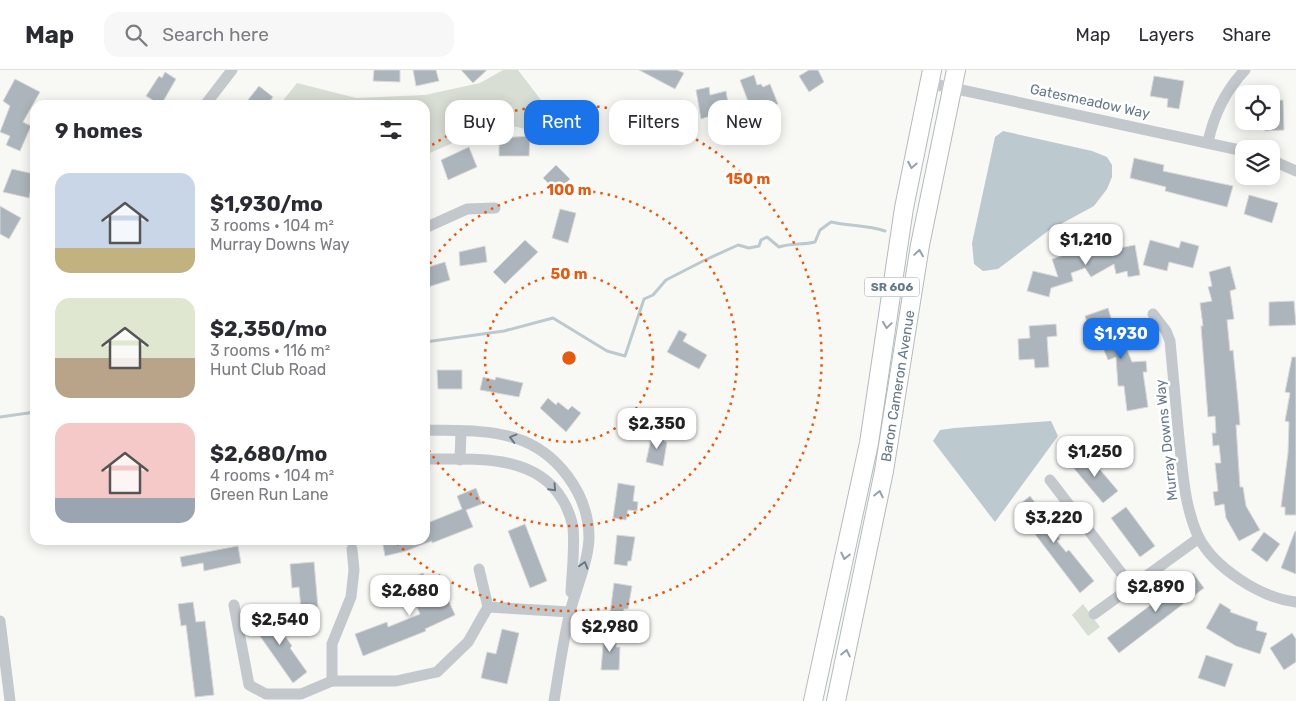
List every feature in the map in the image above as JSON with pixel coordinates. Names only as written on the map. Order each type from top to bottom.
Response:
[{"type":"main road","name":"Baron Cameron Avenue","points":[[836,701],[886,462],[920,245],[956,70]]},
{"type":"main road","name":"Baron Cameron Avenue","points":[[813,701],[869,443],[904,208],[930,76]]},
{"type":"street","points":[[209,100],[232,70]]},
{"type":"street","points":[[1208,142],[1219,106],[1229,89],[1245,70]]},
{"type":"street","name":"Gatesmeadow Way","points":[[930,76],[953,88],[1235,149]]},
{"type":"street","points":[[1280,164],[1296,171]]},
{"type":"street","points":[[430,226],[467,209],[495,208]]},
{"type":"street","name":"Murray Downs Way","points":[[1152,314],[1166,331],[1170,341],[1184,488],[1199,538],[1222,565],[1237,578],[1273,597],[1296,602]]},
{"type":"street","points":[[430,430],[461,431],[513,437],[530,443],[552,458],[574,487],[583,506],[589,538],[586,557],[570,612],[554,701]]},
{"type":"street","points":[[460,460],[461,431]]},
{"type":"street","points":[[430,459],[518,465],[539,476],[558,492],[567,507],[572,526],[570,612]]},
{"type":"street","points":[[1050,480],[1132,587]]},
{"type":"street","points":[[1094,614],[1199,538]]},
{"type":"street","points":[[332,681],[332,644],[351,597],[354,570],[352,549]]},
{"type":"street","points":[[234,605],[249,685],[266,694],[301,694],[332,681],[396,681],[437,672],[468,642],[488,607],[480,569]]},
{"type":"street","points":[[488,607],[570,612]]},
{"type":"street","points":[[0,621],[10,701]]},
{"type":"shaded area","points":[[503,70],[518,70],[541,100],[524,100],[524,129],[514,126],[514,100],[445,100],[445,145],[448,145],[430,153],[430,100],[283,100],[297,83],[356,98],[425,95],[480,83]]},
{"type":"shaded area","points":[[1003,131],[1092,151],[1107,157],[1112,165],[1112,177],[1107,189],[1094,206],[1048,231],[998,269],[983,271],[974,264],[972,243],[995,137]]},
{"type":"shaded area","points":[[1051,421],[1058,436],[995,522],[933,441],[940,430]]},
{"type":"shaded area","points":[[1083,604],[1100,627],[1088,636],[1072,615]]},
{"type":"building","points":[[374,70],[400,70],[400,82],[373,81]]},
{"type":"building","points":[[413,70],[436,70],[439,81],[416,86]]},
{"type":"building","points":[[461,70],[487,70],[473,83]]},
{"type":"building","points":[[639,70],[677,70],[684,73],[675,89]]},
{"type":"building","points":[[809,70],[818,70],[824,82],[809,92],[799,76]]},
{"type":"building","points":[[165,72],[176,79],[164,100],[153,100],[146,96],[159,76],[162,78]]},
{"type":"building","points":[[754,75],[757,85],[761,84],[763,87],[770,84],[776,100],[748,100],[740,80]]},
{"type":"building","points":[[1154,76],[1184,81],[1179,109],[1167,107],[1168,99],[1150,96]]},
{"type":"building","points":[[15,79],[40,92],[35,100],[30,100],[30,110],[23,122],[30,126],[30,128],[20,151],[6,145],[10,136],[0,132],[10,106],[3,101]]},
{"type":"building","points":[[259,86],[273,97],[271,100],[248,100]]},
{"type":"building","points":[[709,87],[710,95],[726,91],[727,100],[708,100],[708,117],[701,119],[696,90]]},
{"type":"building","points":[[1280,100],[1283,100],[1284,130],[1265,131],[1280,130]]},
{"type":"building","points":[[524,136],[524,145],[530,145],[529,156],[499,156],[499,145],[514,145],[514,137]]},
{"type":"building","points":[[469,147],[477,167],[448,180],[441,160]]},
{"type":"building","points":[[1134,158],[1164,165],[1163,171],[1233,186],[1227,207],[1165,191],[1166,187],[1130,178]]},
{"type":"building","points":[[556,165],[570,179],[557,192],[543,178]]},
{"type":"building","points":[[12,169],[30,173],[29,198],[3,192]]},
{"type":"building","points":[[1249,195],[1278,203],[1272,223],[1244,214]]},
{"type":"building","points":[[0,206],[21,218],[9,239],[0,234]]},
{"type":"building","points":[[560,209],[576,213],[568,243],[552,238]]},
{"type":"building","points":[[525,240],[538,252],[505,284],[493,272]]},
{"type":"building","points":[[1150,240],[1179,248],[1181,241],[1199,246],[1193,268],[1169,262],[1167,271],[1143,265]]},
{"type":"building","points":[[1098,241],[1104,251],[1135,245],[1140,275],[1128,277],[1127,271],[1116,274],[1114,264],[1091,277],[1085,268],[1071,273],[1073,281],[1051,288],[1049,297],[1027,291],[1033,271],[1058,277],[1052,259],[1074,252],[1074,254]]},
{"type":"building","points":[[485,246],[487,262],[460,266],[459,252]]},
{"type":"building","points":[[445,262],[450,280],[430,286],[430,266]]},
{"type":"building","points":[[1230,266],[1236,289],[1230,291],[1234,319],[1227,320],[1230,351],[1233,350],[1240,425],[1236,425],[1240,487],[1243,487],[1246,506],[1260,530],[1239,541],[1226,518],[1224,504],[1215,506],[1213,492],[1218,491],[1215,463],[1221,463],[1219,445],[1213,446],[1212,433],[1216,433],[1215,416],[1208,417],[1200,303],[1212,301],[1208,287],[1212,286],[1209,272]]},
{"type":"building","points":[[1294,301],[1296,325],[1269,326],[1269,302]]},
{"type":"building","points":[[1108,308],[1116,334],[1120,333],[1132,362],[1146,361],[1147,372],[1143,372],[1148,407],[1127,411],[1124,386],[1118,386],[1116,357],[1108,360],[1097,333],[1091,335],[1085,316]]},
{"type":"building","points":[[1056,324],[1057,336],[1047,337],[1049,367],[1035,368],[1034,359],[1019,360],[1018,339],[1030,338],[1029,326]]},
{"type":"building","points":[[679,330],[687,334],[683,341],[707,355],[699,369],[667,352]]},
{"type":"building","points":[[1292,357],[1296,357],[1296,515],[1285,515],[1285,507],[1281,507],[1288,453],[1289,422],[1285,421],[1290,393],[1285,392]]},
{"type":"building","points":[[437,370],[462,370],[462,389],[438,389]]},
{"type":"building","points":[[483,377],[495,380],[496,377],[523,383],[519,397],[480,390]]},
{"type":"building","points":[[548,398],[556,405],[558,402],[568,410],[572,406],[581,413],[566,432],[540,408]]},
{"type":"building","points":[[652,434],[665,436],[664,441],[667,442],[663,466],[646,462]]},
{"type":"building","points":[[1087,454],[1118,491],[1103,503],[1072,466]]},
{"type":"building","points":[[618,483],[635,486],[633,501],[638,502],[637,511],[628,510],[626,520],[613,518]]},
{"type":"building","points":[[476,488],[482,504],[466,510],[473,527],[432,543],[432,541],[430,542],[430,522],[462,509],[457,496]]},
{"type":"building","points":[[1030,496],[1058,533],[1060,539],[1057,541],[1066,552],[1069,550],[1094,581],[1080,593],[1015,508]]},
{"type":"building","points":[[1126,507],[1155,546],[1140,557],[1111,518]]},
{"type":"building","points":[[525,524],[547,581],[530,588],[508,531]]},
{"type":"building","points":[[1264,532],[1280,544],[1267,562],[1251,550]]},
{"type":"building","points":[[1296,532],[1296,574],[1281,568]]},
{"type":"building","points":[[617,535],[635,537],[631,561],[628,561],[627,566],[614,564]]},
{"type":"building","points":[[383,545],[422,545],[406,551],[385,556]]},
{"type":"building","points":[[238,546],[241,563],[204,571],[203,563],[182,567],[180,557]]},
{"type":"building","points":[[314,562],[319,619],[302,621],[299,587],[292,588],[290,564]]},
{"type":"building","points":[[423,573],[429,586],[440,581],[455,615],[425,629],[426,631],[363,656],[355,634],[387,622],[388,627],[420,614],[405,581]]},
{"type":"building","points":[[1193,573],[1204,588],[1119,653],[1107,638]]},
{"type":"building","points":[[614,583],[632,586],[628,609],[624,609],[623,615],[610,613]]},
{"type":"building","points":[[193,602],[196,622],[205,621],[214,695],[195,697],[186,625],[181,626],[178,604]]},
{"type":"building","points":[[1220,603],[1231,610],[1230,612],[1258,622],[1256,630],[1267,633],[1260,654],[1236,646],[1206,628]]},
{"type":"building","points":[[267,610],[307,672],[293,683],[255,629],[260,626],[255,619]]},
{"type":"building","points":[[502,629],[519,633],[507,684],[481,678],[487,652],[496,654]]},
{"type":"building","points":[[604,633],[617,634],[616,647],[620,647],[619,670],[601,670]]},
{"type":"building","points":[[1292,633],[1296,639],[1296,662],[1284,670],[1270,648]]},
{"type":"building","points":[[1206,655],[1233,664],[1225,687],[1198,678]]},
{"type":"waterway","points":[[430,341],[504,331],[553,318],[607,351],[625,356],[644,299],[653,295],[666,280],[703,261],[738,245],[749,248],[759,246],[761,240],[767,237],[779,247],[815,242],[820,230],[831,222],[885,231]]},
{"type":"waterway","points":[[0,417],[30,413]]}]
